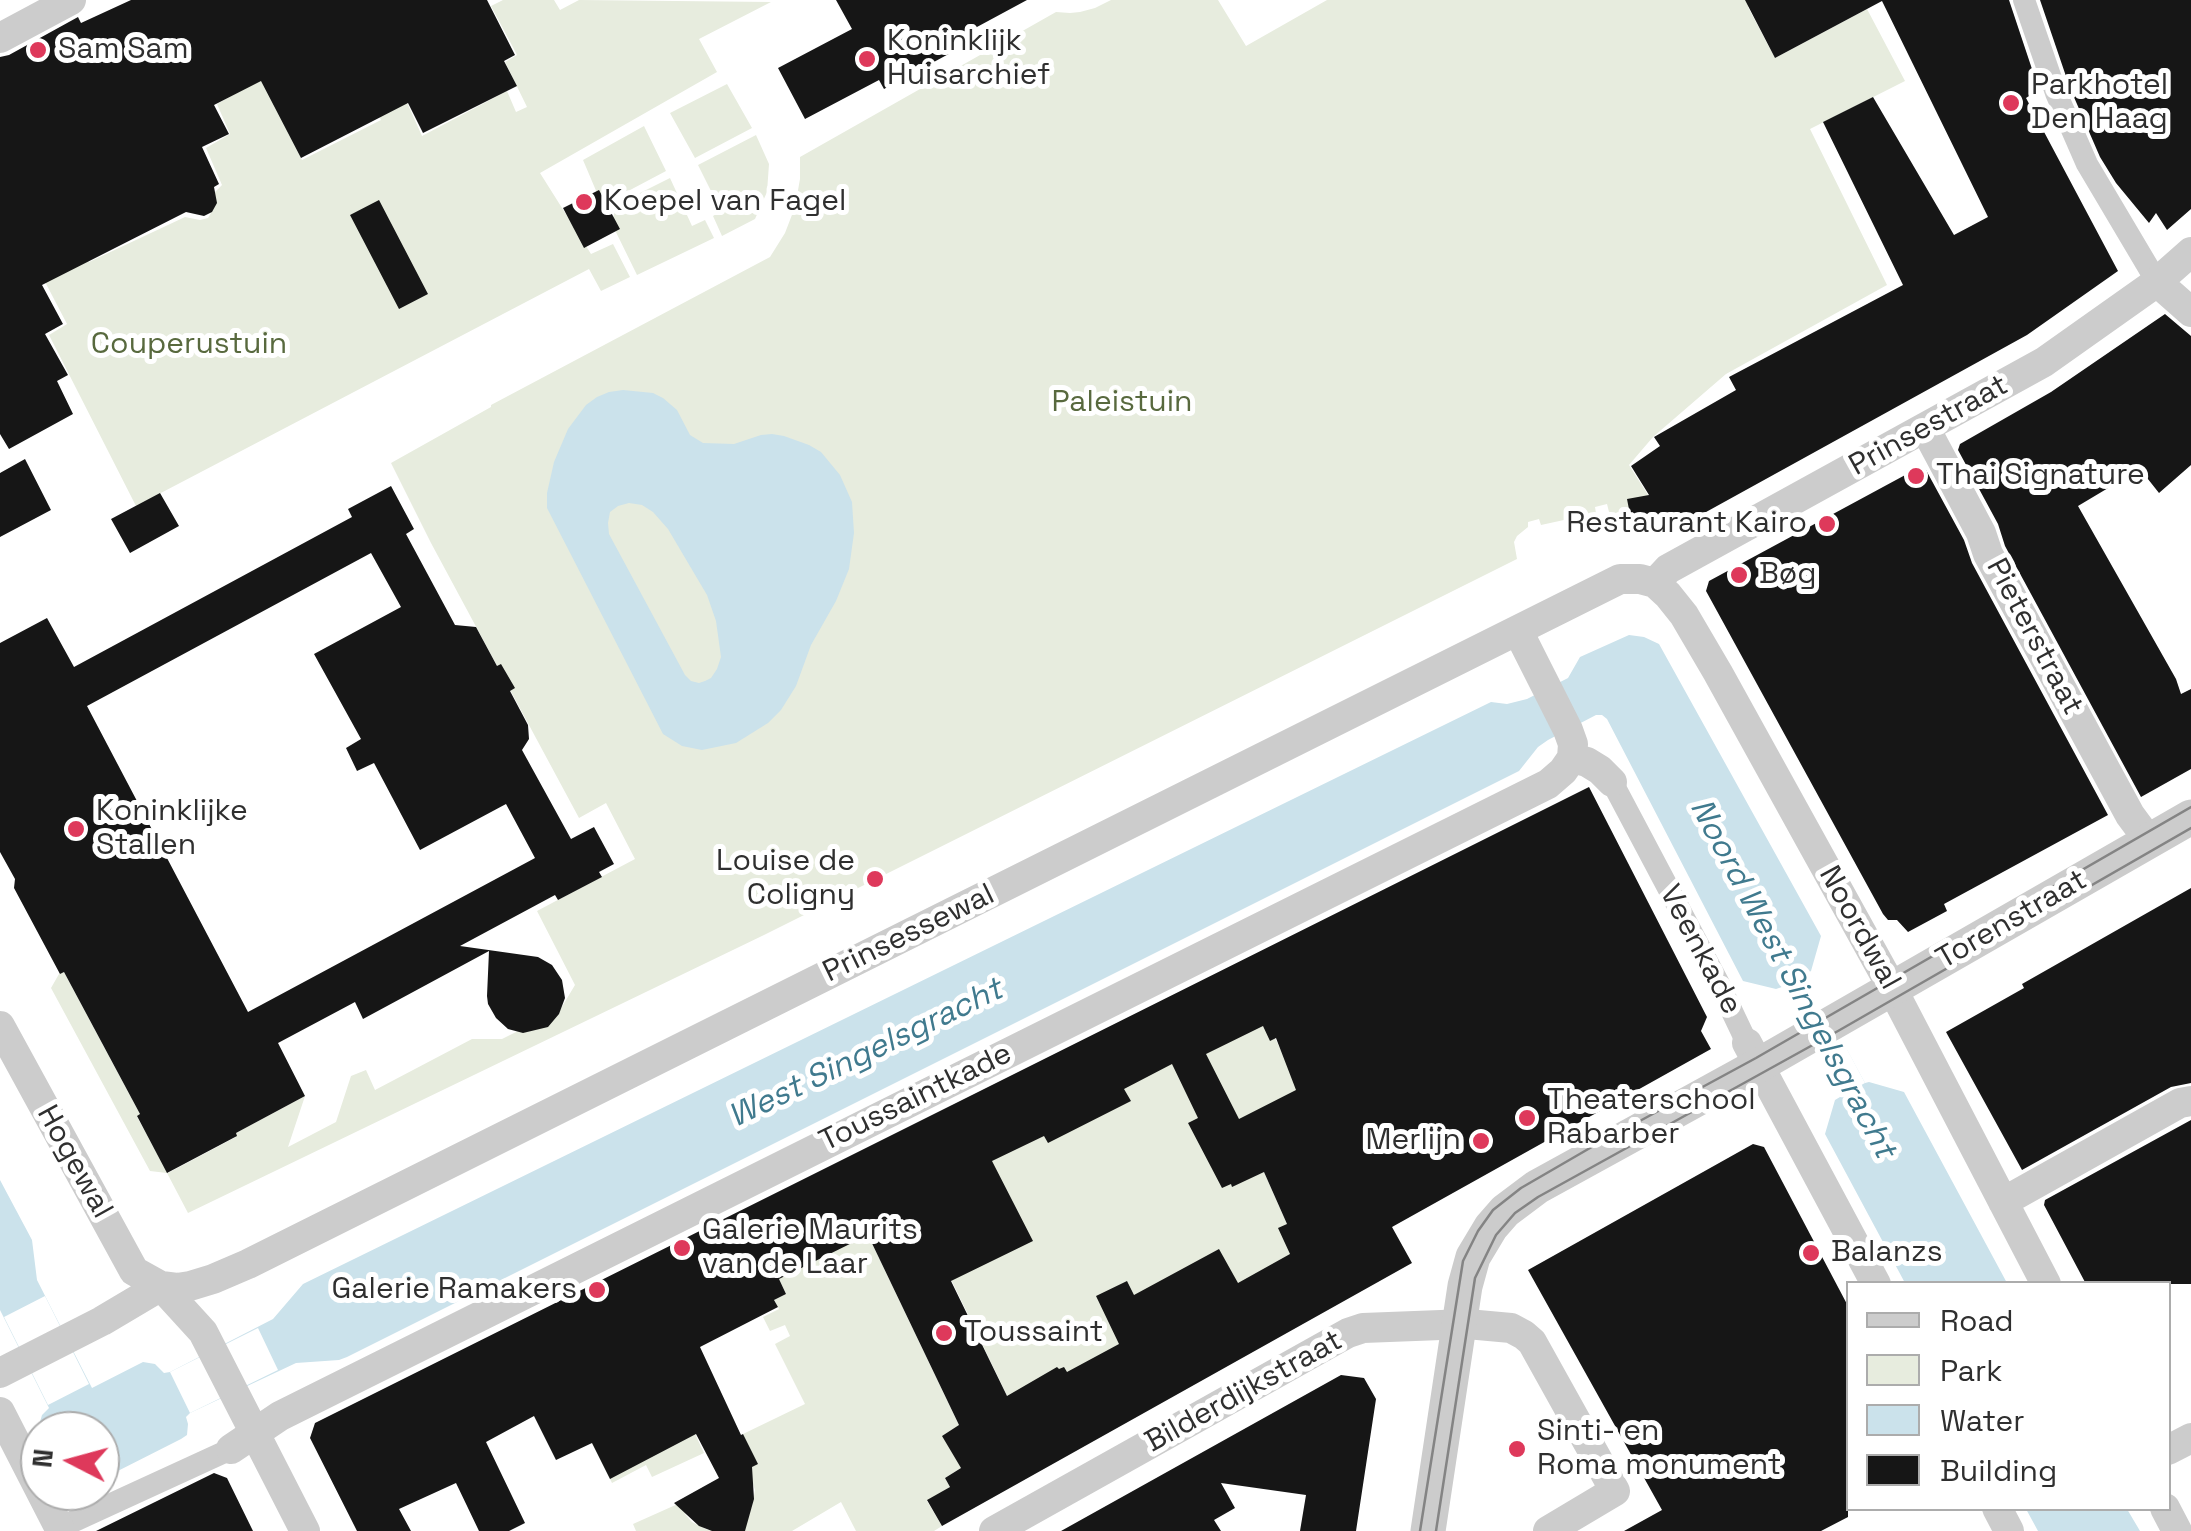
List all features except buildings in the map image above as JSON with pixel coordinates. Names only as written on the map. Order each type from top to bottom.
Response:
[{"type":"street","points":[[0,38],[71,0]]},
{"type":"street","points":[[2024,0],[2056,92],[2087,164],[2156,282],[2191,312]]},
{"type":"street","name":"Prinsestraat","points":[[1655,583],[1668,570],[2044,362],[2156,282],[2191,252]]},
{"type":"street","name":"Pieterstraat","points":[[1925,428],[1988,554],[2140,829]]},
{"type":"street","name":"Prinsessewal","points":[[161,1286],[190,1286],[248,1264],[1620,579],[1655,583]]},
{"type":"street","name":"Noordwal","points":[[1655,583],[1684,614],[1710,658],[1892,988],[2044,1281]]},
{"type":"street","points":[[1518,630],[1570,744]]},
{"type":"street","name":"Veenkade","points":[[1570,744],[1612,782],[1874,1281]]},
{"type":"street","name":"Toussaintkade","points":[[242,1440],[280,1416],[393,1359],[1548,784],[1563,771],[1570,744]]},
{"type":"street","name":"Torenstraat","points":[[1753,1054],[1820,1029],[1892,988],[2140,829],[2191,818]]},
{"type":"street","name":"Hogewal","points":[[0,1026],[134,1271],[161,1286],[203,1332],[214,1350],[235,1391],[242,1440],[306,1531]]},
{"type":"street","points":[[1428,1531],[1459,1324],[1473,1258],[1491,1227],[1505,1210],[1537,1187],[1753,1054]]},
{"type":"street","points":[[2003,1202],[2186,1102]]},
{"type":"street","points":[[13,1366],[102,1322],[161,1286]]},
{"type":"street","name":"Bilderdijkstraat","points":[[994,1531],[1348,1333],[1363,1328],[1459,1324],[1511,1328],[1532,1342],[1615,1491],[1548,1531]]},
{"type":"street","points":[[0,1412],[60,1530],[242,1440]]},
{"type":"green space","name":"Couperustuin","points":[[503,0],[554,0],[560,10],[579,0],[771,2],[699,39],[717,72],[540,173],[591,254],[613,244],[630,277],[601,291],[589,269],[136,506],[49,335],[67,324],[42,276],[0,148],[89,262],[185,217],[208,218],[215,206],[213,194],[222,185],[206,148],[230,134],[217,104],[262,79],[302,160],[381,120],[351,62],[391,67],[422,136],[507,91],[516,112],[527,107],[505,62],[517,55],[491,6]]},
{"type":"green space","name":"Paleistuin","points":[[1111,0],[1218,0],[1246,46],[1327,0],[1759,0],[1748,7],[1775,58],[1867,9],[1905,81],[1810,129],[1887,285],[1726,374],[1653,437],[1629,465],[1669,528],[1625,533],[1623,522],[1616,513],[1609,512],[1607,504],[1595,507],[1596,513],[1541,525],[1539,519],[1528,522],[1514,542],[1517,559],[764,935],[188,1213],[167,1173],[150,1171],[51,988],[59,974],[64,972],[168,1173],[305,1096],[288,1147],[336,1122],[351,1076],[366,1070],[375,1090],[472,1039],[502,1039],[560,1010],[575,985],[537,911],[635,859],[606,803],[579,818],[391,463],[491,405],[770,257],[795,207],[800,157],[1056,12],[1080,12]]},
{"type":"green space","points":[[727,84],[752,128],[695,158],[670,113]]},
{"type":"green space","points":[[644,126],[666,171],[615,198],[597,193],[583,160]]},
{"type":"green space","points":[[756,135],[769,164],[767,192],[755,219],[722,236],[713,216],[721,211],[698,165]]},
{"type":"green space","points":[[670,178],[692,226],[705,220],[714,238],[637,275],[612,224],[616,205]]},
{"type":"green space","points":[[1261,1013],[1307,1108],[1231,1184],[1264,1172],[1287,1224],[1290,1254],[1285,1265],[1012,1406],[908,1190]]},
{"type":"green space","points":[[868,1235],[959,1425],[961,1468],[945,1478],[950,1487],[927,1501],[942,1526],[934,1531],[856,1531],[841,1502],[792,1531],[717,1531],[748,1515],[752,1507],[755,1490],[743,1434],[805,1404],[775,1344],[790,1336],[785,1325],[770,1331],[763,1317],[779,1309],[774,1300],[786,1294],[775,1271]]},
{"type":"green space","points":[[682,1406],[704,1453],[652,1477],[646,1465],[612,1483],[592,1443]]},
{"type":"green space","points":[[680,1503],[692,1522],[717,1531],[636,1531],[633,1524]]},
{"type":"water","points":[[609,392],[653,393],[663,398],[677,410],[690,435],[703,443],[734,444],[772,434],[809,445],[821,452],[840,475],[852,502],[854,533],[849,569],[811,645],[796,686],[768,723],[736,743],[702,750],[682,746],[663,734],[547,508],[554,462],[568,429],[586,405]],"holes":[[[629,503],[642,505],[668,529],[707,595],[716,621],[721,657],[717,669],[705,681],[691,681],[685,675],[609,534],[610,512]]]},
{"type":"water","points":[[1629,635],[1659,644],[1821,936],[1811,971],[1806,974],[1865,1083],[1904,1092],[2006,1281],[1904,1281],[1825,1134],[1835,1100],[1840,1097],[1782,987],[1743,981],[1607,719],[1596,715],[1538,747],[1519,771],[347,1357],[296,1363],[190,1413],[186,1417],[187,1435],[120,1470],[120,1411],[46,1411],[49,1408],[0,1310],[0,1180],[32,1240],[37,1280],[92,1388],[143,1362],[155,1364],[164,1373],[170,1372],[273,1319],[303,1284],[1491,702],[1507,704],[1527,699],[1568,678],[1580,657]]},
{"type":"water","points":[[2027,1511],[2128,1511],[2140,1531],[2038,1531]]},
{"type":"pier","points":[[1807,974],[1865,1083],[1839,1097],[1781,988]]},
{"type":"pier","points":[[45,1296],[89,1384],[48,1405],[4,1317]]},
{"type":"pier","points":[[258,1328],[278,1370],[190,1413],[170,1372]]},
{"type":"tram line","points":[[1420,1531],[1463,1261],[1493,1210],[1521,1188],[1590,1148],[1756,1058],[2191,807]]},
{"type":"tram line","points":[[1436,1531],[1475,1278],[1496,1235],[1515,1213],[2191,828]]},
{"type":"place","name":"Sam Sam","points":[[38,50]]},
{"type":"place","name":"Koninklijk Huisarchief","points":[[867,59]]},
{"type":"place","name":"Parkhotel Den Haag","points":[[2011,103]]},
{"type":"place","name":"Koepel van Fagel","points":[[584,202]]},
{"type":"place","name":"Thai Signature","points":[[1916,476]]},
{"type":"place","name":"Restaurant Kairo","points":[[1827,524]]},
{"type":"place","name":"Bøg","points":[[1739,575]]},
{"type":"place","name":"Koninklijke Stallen","points":[[76,829]]},
{"type":"place","name":"Louise de Coligny","points":[[875,879]]},
{"type":"place","name":"Theaterschool Rabarber","points":[[1527,1118]]},
{"type":"place","name":"Merlijn","points":[[1481,1141]]},
{"type":"place","name":"Galerie Maurits van de Laar","points":[[682,1248]]},
{"type":"place","name":"Balanzs","points":[[1811,1253]]},
{"type":"place","name":"Galerie Ramakers","points":[[597,1290]]},
{"type":"place","name":"Toussaint","points":[[944,1333]]},
{"type":"place","name":"Sinti- en Roma monument","points":[[1517,1449]]},
{"type":"water label","name":"Noord West Singelsgracht","points":[[1792,979]]},
{"type":"water label","name":"West Singelsgracht","points":[[866,1054]]}]
